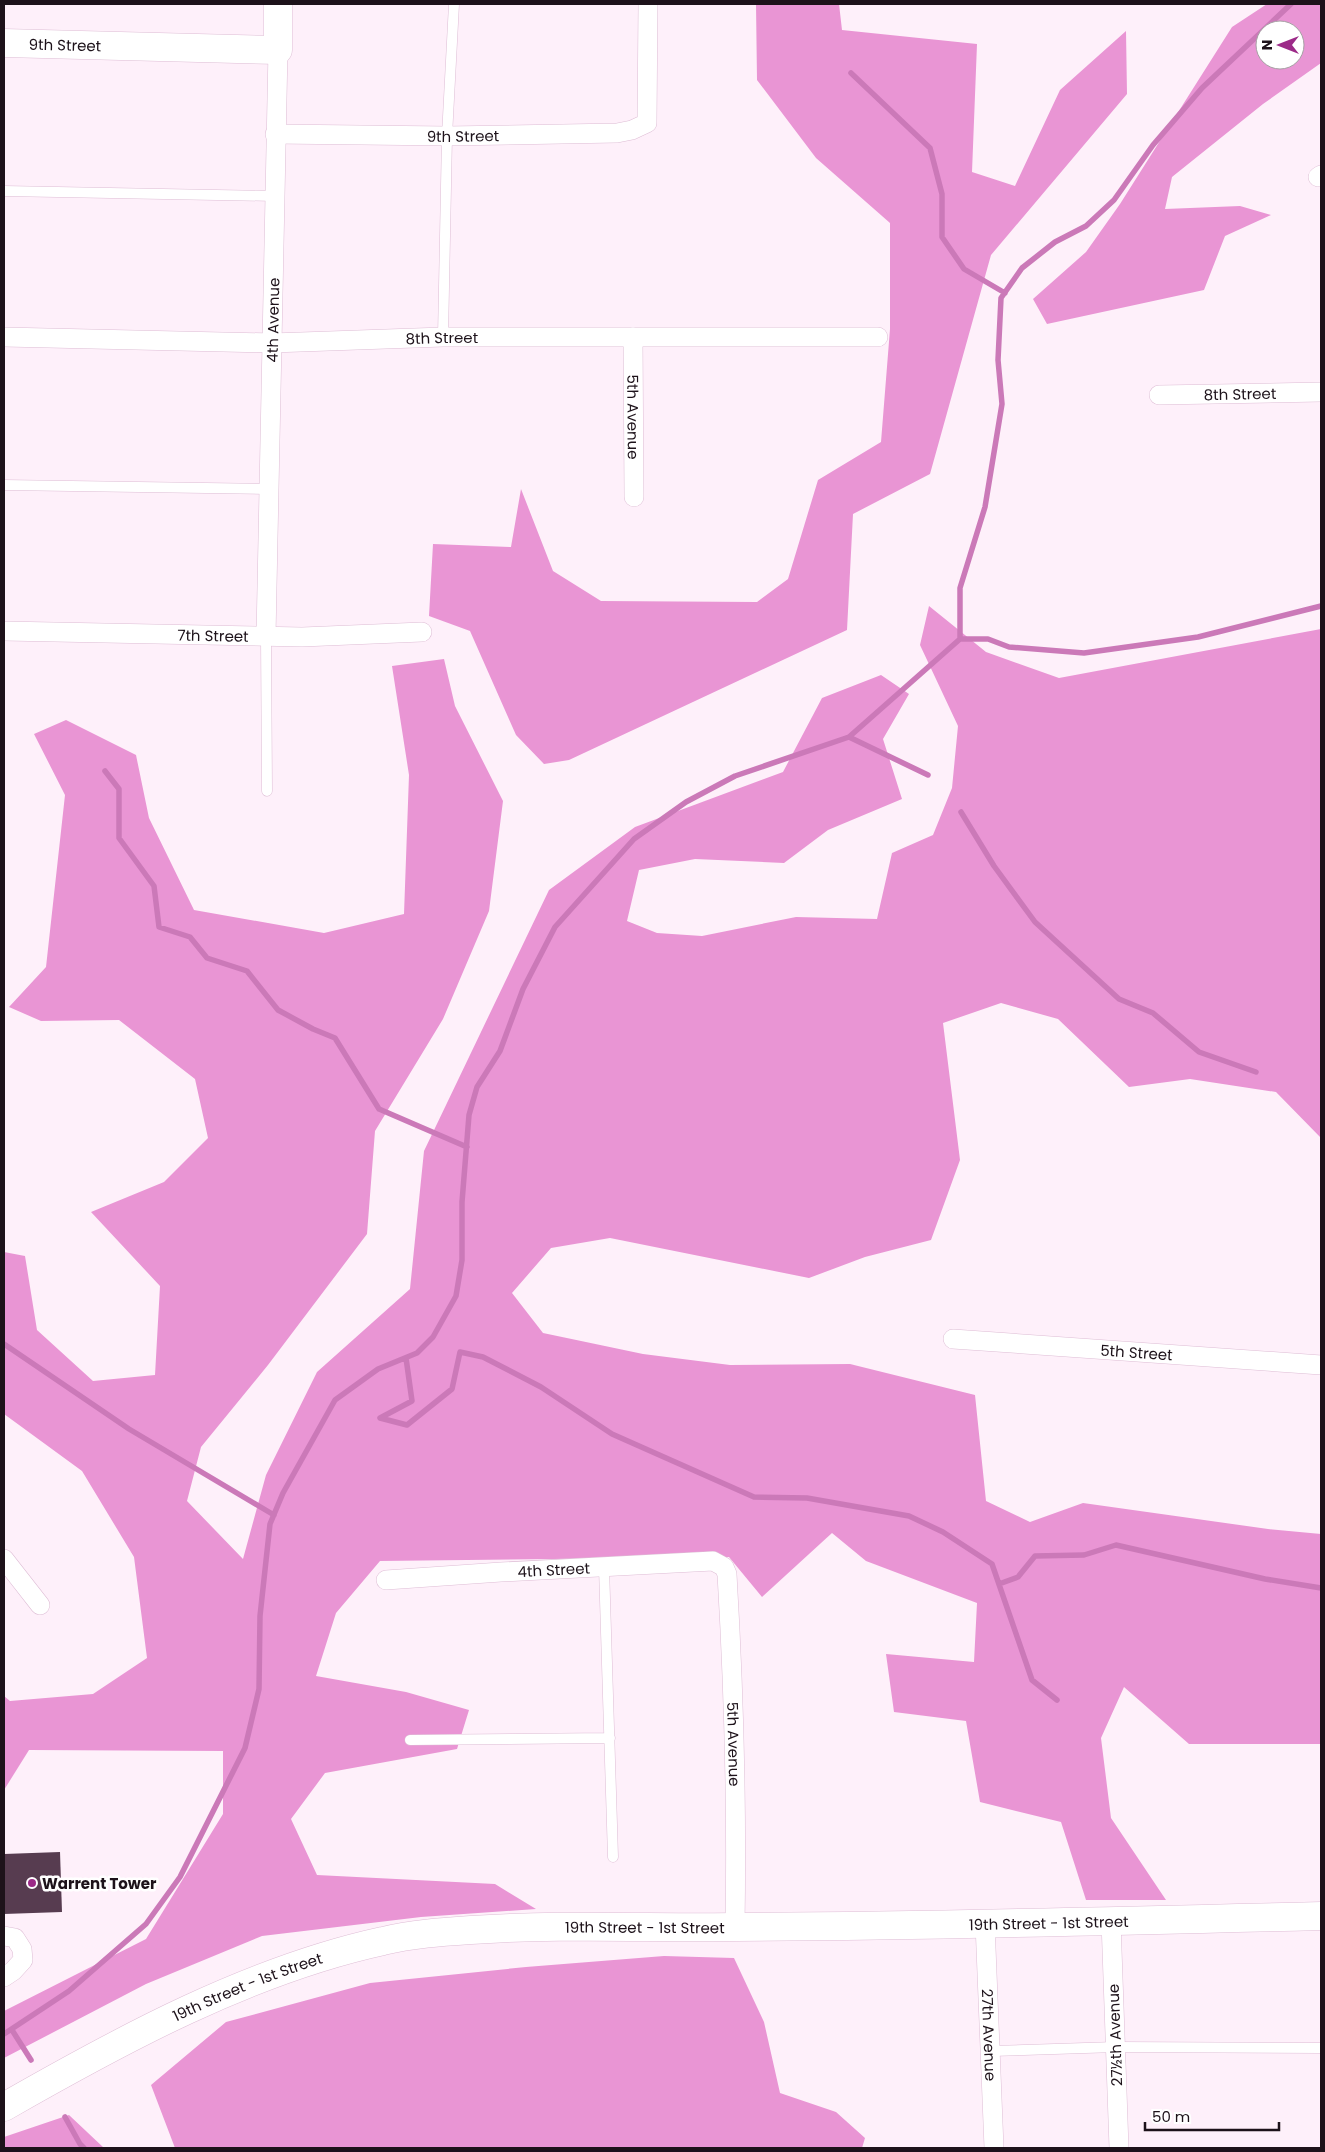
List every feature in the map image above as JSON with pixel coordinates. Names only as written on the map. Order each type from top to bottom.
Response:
[{"type":"main road","name":"4th Avenue","points":[[278,4],[278,50]]},
{"type":"main road","name":"9th Street","points":[[4,43],[278,50]]},
{"type":"main road","name":"19th Street - 1st Street","points":[[4,2107],[101,2051],[180,2014],[276,1973],[379,1942],[415,1934],[504,1928],[735,1928],[1321,1916]]},
{"type":"street","name":"9th Street","points":[[275,134],[447,136],[617,133],[632,130],[647,123],[648,4]]},
{"type":"street","name":"4th Avenue","points":[[266,636],[278,50]]},
{"type":"street","name":"8th Street","points":[[4,337],[272,343],[443,337],[878,337]]},
{"type":"street","name":"5th Avenue","points":[[633,337],[634,497]]},
{"type":"street","name":"8th Street","points":[[1159,395],[1321,392]]},
{"type":"street","name":"7th Street","points":[[4,631],[302,637],[422,632]]},
{"type":"street","name":"5th Street","points":[[952,1339],[1321,1365]]},
{"type":"street","points":[[4,1558],[40,1606]]},
{"type":"street","name":"4th Street","points":[[386,1580],[713,1561],[720,1564]]},
{"type":"street","name":"5th Avenue","points":[[720,1564],[727,1574],[735,1738],[735,1928]]},
{"type":"street","name":"27½th Avenue","points":[[1111,1921],[1119,2148]]},
{"type":"street","name":"27th Avenue","points":[[985,1923],[992,2051],[994,2148]]},
{"type":"street","points":[[4,1936],[15,1938],[22,1949],[23,1960],[4,1978]]},
{"type":"lane","points":[[443,337],[447,136],[454,4]]},
{"type":"lane","points":[[4,191],[274,196]]},
{"type":"lane","points":[[4,485],[270,489]]},
{"type":"lane","points":[[266,636],[266,791]]},
{"type":"lane","points":[[604,1568],[613,1857]]},
{"type":"lane","points":[[410,1740],[610,1738]]},
{"type":"lane","points":[[992,2051],[1116,2046],[1321,2048]]},
{"type":"shaded area","points":[[756,4],[839,4],[842,30],[977,44],[972,172],[1015,186],[1060,90],[1126,31],[1127,94],[991,255],[930,474],[853,514],[847,630],[569,760],[544,764],[516,735],[470,631],[429,616],[433,544],[511,547],[521,489],[553,571],[601,601],[757,602],[788,579],[818,480],[881,442],[890,329],[890,223],[816,158],[757,80]]},
{"type":"shaded area","points":[[1267,4],[1321,4],[1321,63],[1263,104],[1172,177],[1165,209],[1240,206],[1271,215],[1225,236],[1204,290],[1047,324],[1033,299],[1086,252],[1120,204],[1232,27]]},
{"type":"shaded area","points":[[929,606],[986,652],[1059,678],[1321,629],[1321,1138],[1276,1092],[1190,1079],[1129,1087],[1058,1019],[1001,1003],[943,1023],[960,1160],[931,1240],[865,1257],[809,1278],[610,1238],[551,1248],[512,1293],[543,1333],[643,1354],[730,1365],[850,1364],[975,1395],[986,1501],[1030,1522],[1083,1503],[1268,1529],[1321,1534],[1321,1744],[1189,1744],[1124,1687],[1101,1738],[1111,1818],[1166,1900],[1086,1900],[1061,1822],[980,1802],[966,1721],[894,1712],[886,1654],[974,1662],[977,1603],[866,1561],[832,1533],[762,1597],[729,1557],[380,1561],[336,1613],[316,1676],[406,1692],[469,1710],[457,1749],[325,1773],[291,1819],[317,1875],[495,1884],[536,1909],[421,1917],[262,1936],[146,1984],[4,2058],[4,2011],[146,1939],[223,1814],[223,1751],[29,1750],[4,1790],[4,1696],[10,1701],[93,1694],[147,1658],[134,1557],[82,1471],[4,1414],[4,1252],[25,1256],[37,1330],[93,1381],[155,1375],[160,1286],[91,1212],[164,1182],[208,1138],[195,1079],[119,1020],[41,1021],[9,1007],[46,967],[65,795],[34,734],[66,720],[136,755],[149,818],[194,910],[324,933],[404,914],[409,775],[392,666],[444,659],[455,706],[503,801],[489,911],[443,1019],[375,1131],[367,1234],[268,1365],[201,1447],[187,1501],[243,1559],[266,1475],[317,1372],[410,1289],[424,1151],[549,890],[635,827],[783,772],[822,698],[881,675],[909,694],[883,739],[902,799],[828,830],[784,863],[695,859],[639,870],[627,921],[657,933],[702,936],[796,917],[877,919],[892,853],[933,835],[952,788],[958,726],[920,645]]},
{"type":"shaded area","points":[[664,1956],[734,1958],[764,2022],[780,2093],[836,2112],[865,2138],[862,2148],[175,2148],[151,2085],[226,2022],[370,1983],[526,1967]]},
{"type":"shaded area","points":[[69,2115],[104,2148],[4,2148],[4,2137]]},
{"type":"building","name":"Warrent Tower","points":[[60,1852],[62,1912],[4,1914],[4,1854]]},
{"type":"waterway","points":[[960,639],[960,588],[985,507],[1002,404],[998,360],[1001,298],[1022,268],[1055,242],[1086,226],[1114,200],[1153,145],[1202,88],[1291,4]]},
{"type":"waterway","points":[[851,73],[930,148],[942,194],[942,237],[964,269],[1005,293]]},
{"type":"waterway","points":[[4,2034],[69,1991],[146,1924],[180,1877],[245,1748],[259,1689],[260,1616],[270,1524],[283,1493],[335,1400],[378,1369],[417,1353],[433,1337],[456,1296],[462,1260],[462,1202],[469,1115],[477,1087],[500,1051],[523,989],[555,927],[634,839],[686,802],[735,776],[849,737],[960,639],[988,639],[1009,647],[1084,653],[1198,637],[1321,606]]},
{"type":"waterway","points":[[849,737],[928,775]]},
{"type":"waterway","points":[[105,771],[119,789],[119,838],[154,886],[159,927],[190,937],[207,958],[247,971],[278,1010],[313,1029],[335,1038],[379,1109],[467,1147]]},
{"type":"waterway","points":[[961,812],[994,866],[1035,922],[1119,999],[1153,1013],[1199,1052],[1256,1072]]},
{"type":"waterway","points":[[4,1344],[129,1429],[274,1515]]},
{"type":"waterway","points":[[406,1358],[412,1401],[380,1418],[407,1425],[452,1389],[460,1352],[483,1357],[541,1387],[612,1434],[754,1497],[807,1498],[909,1516],[943,1532],[992,1564],[1032,1680],[1057,1700]]},
{"type":"waterway","points":[[999,1584],[1018,1577],[1035,1556],[1084,1555],[1116,1545],[1265,1579],[1321,1588]]},
{"type":"waterway","points":[[12,2030],[31,2060]]},
{"type":"waterway","points":[[65,2117],[84,2148]]},
{"type":"place","name":"Warrent Tower","points":[[32,1883]]}]
